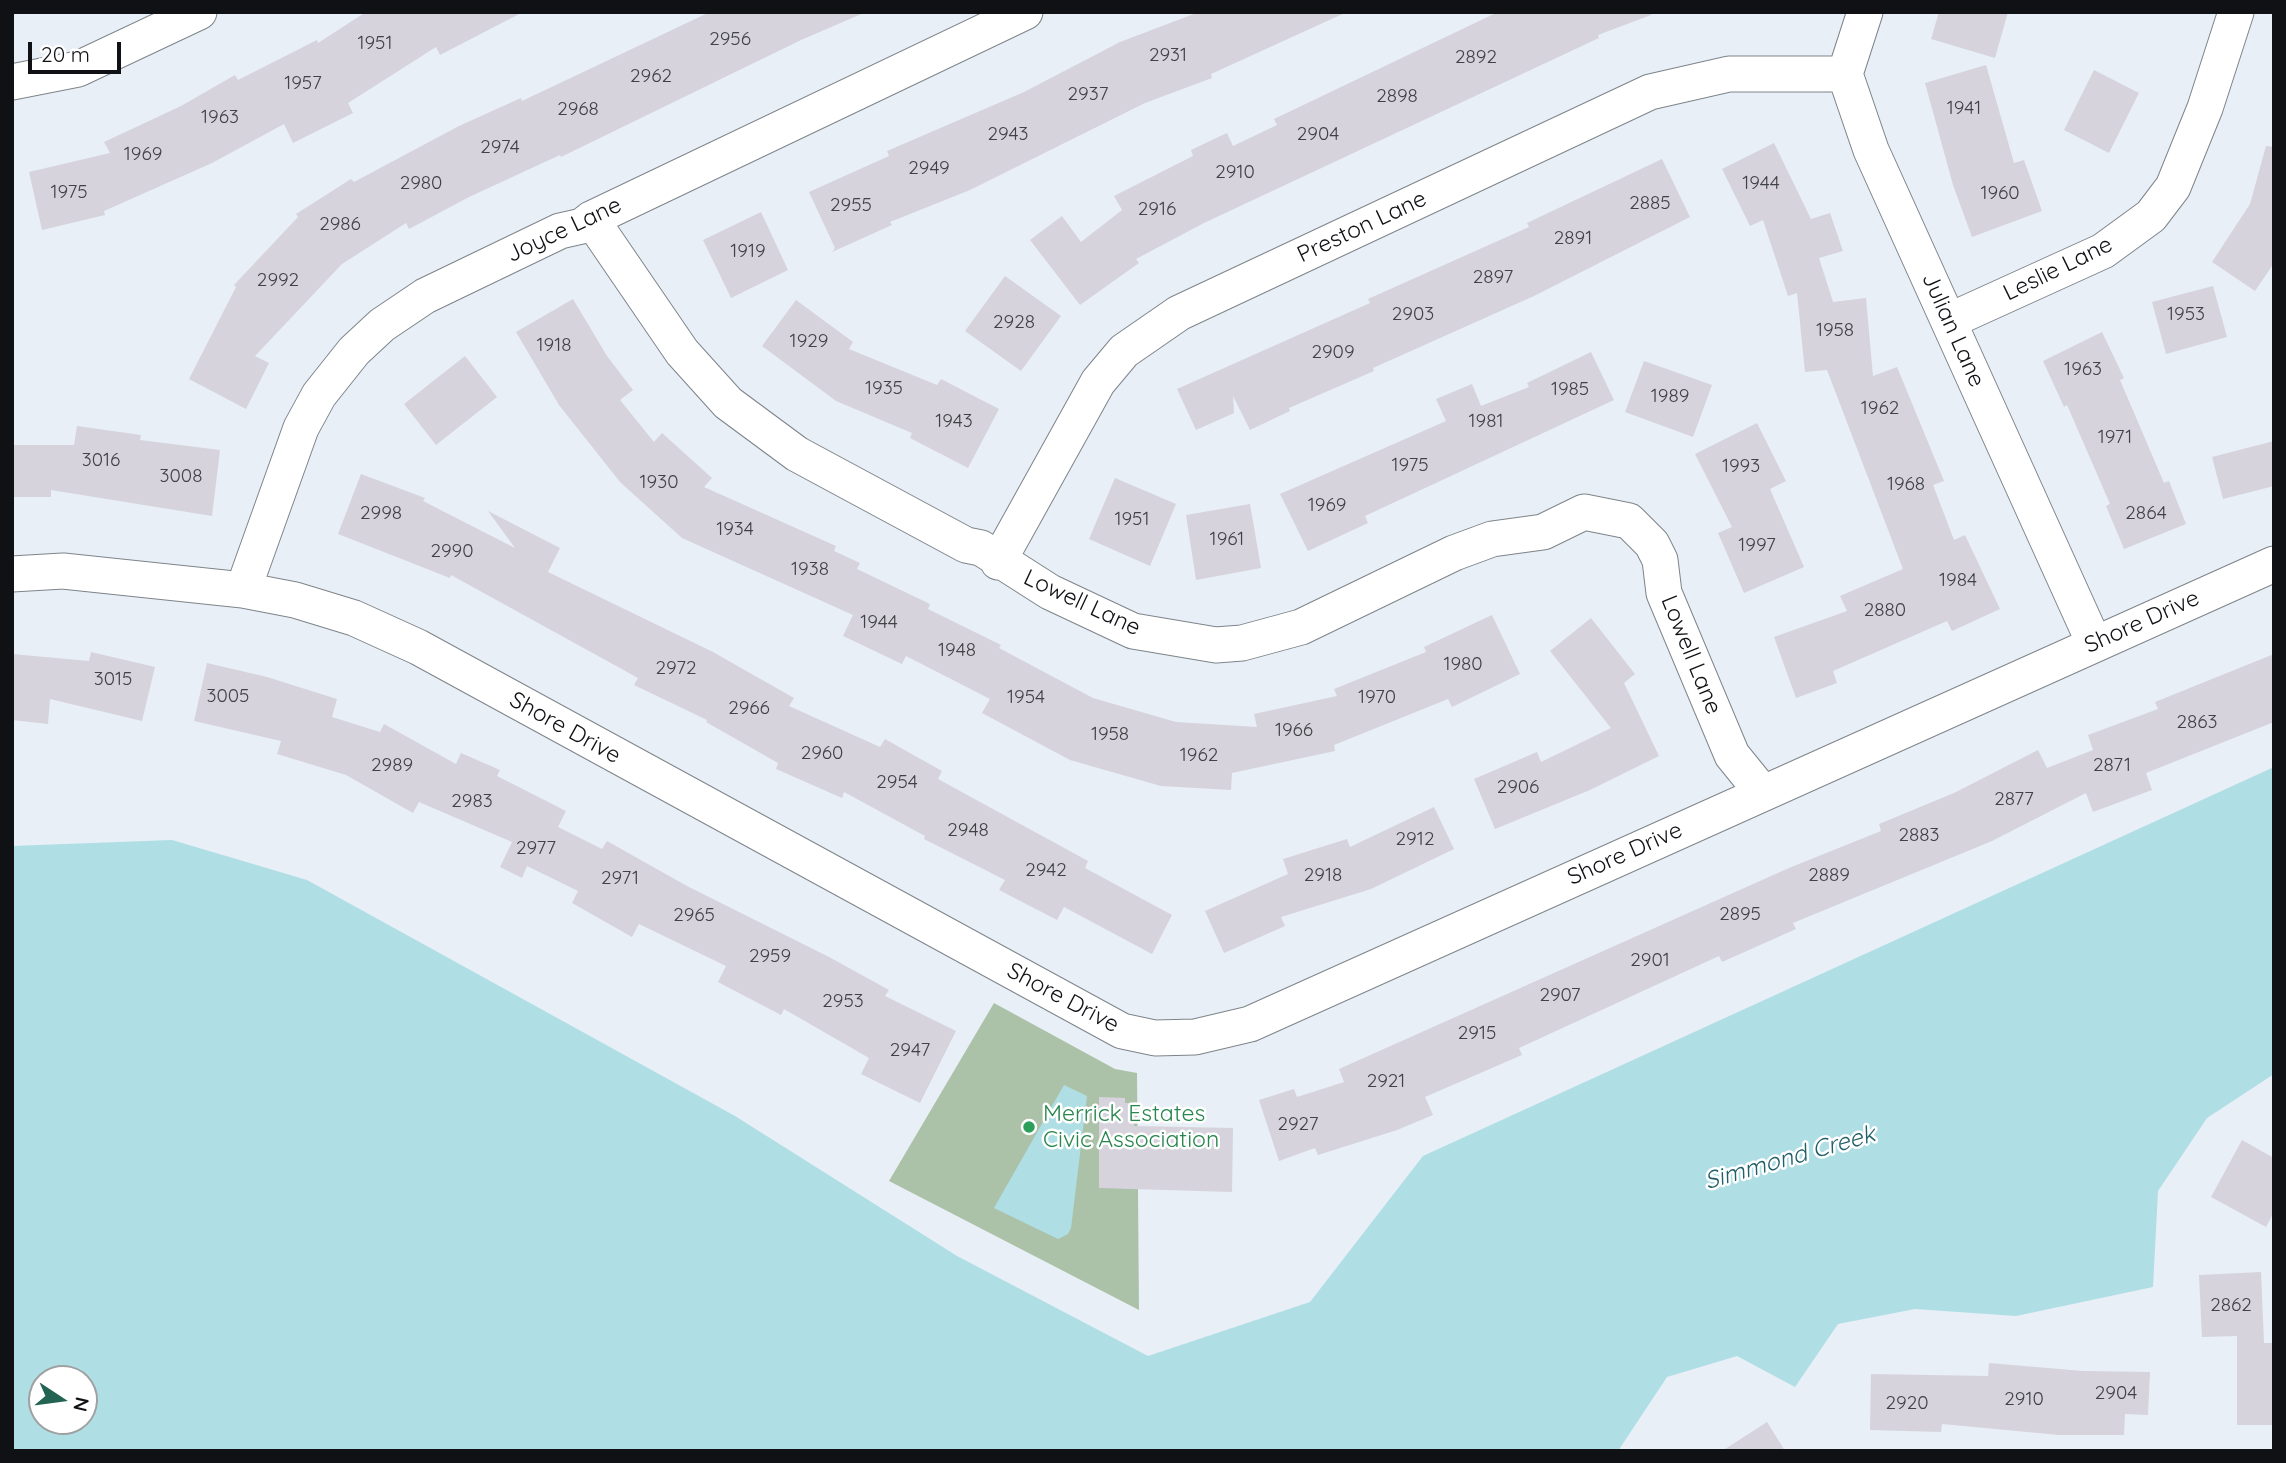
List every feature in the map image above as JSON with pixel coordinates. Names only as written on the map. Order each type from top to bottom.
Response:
[{"type":"street","points":[[12,82],[78,69],[199,12]]},
{"type":"street","points":[[1845,74],[1865,12]]},
{"type":"street","name":"Leslie Lane","points":[[1949,321],[2103,251],[2151,216],[2173,187],[2205,108],[2236,12]]},
{"type":"street","name":"Joyce Lane","points":[[243,590],[301,428],[319,395],[354,351],[382,325],[425,296],[560,231],[582,226],[591,219],[1022,13]]},
{"type":"street","name":"Julian Lane","points":[[1845,74],[1871,150],[2094,643]]},
{"type":"street","name":"Preston Lane","points":[[998,562],[1098,382],[1124,351],[1179,313],[1650,92],[1729,75],[1845,74]]},
{"type":"street","name":"Lowell Lane","points":[[591,219],[682,352],[728,403],[797,454],[966,545],[981,548],[998,562],[1050,592],[1132,631],[1216,645],[1242,643],[1301,627],[1454,553],[1492,539],[1543,532],[1584,512],[1607,514],[1629,521],[1652,544],[1660,560],[1664,593],[1732,755],[1762,792]]},
{"type":"street","name":"Shore Drive","points":[[12,574],[63,571],[243,590],[295,600],[354,618],[418,647],[1109,1025],[1122,1031],[1155,1038],[1195,1037],[1250,1024],[2274,564]]},
{"type":"green space","name":"Merrick Estates Civic Association","points":[[994,1003],[1115,1069],[1137,1073],[1139,1310],[889,1181]]},
{"type":"water","name":"Simmond Creek","points":[[2274,767],[2274,1074],[2207,1118],[2158,1191],[2153,1287],[2016,1316],[1915,1309],[1838,1324],[1795,1387],[1737,1356],[1667,1377],[1618,1451],[12,1451],[12,846],[172,840],[307,880],[735,1116],[957,1256],[1148,1356],[1310,1302],[1423,1156]]},
{"type":"water","points":[[1064,1085],[1087,1096],[1071,1228],[1068,1234],[1058,1239],[994,1208]]},
{"type":"building","points":[[366,12],[523,12],[440,55],[436,47],[348,103],[353,113],[293,143],[284,124],[212,163],[104,211],[105,215],[42,230],[29,172],[110,153],[104,142],[181,106],[235,75],[238,80],[317,40],[318,43]]},
{"type":"building","points":[[710,12],[866,12],[801,40],[561,157],[560,155],[469,197],[409,229],[406,223],[342,264],[255,356],[269,363],[246,409],[189,379],[236,287],[234,285],[298,217],[296,214],[351,179],[354,182],[459,126],[521,98],[522,101]]},
{"type":"building","points":[[1199,12],[1347,12],[1211,74],[1212,78],[1145,103],[970,190],[890,222],[892,225],[832,252],[835,248],[809,192],[889,156],[887,151],[1024,92],[1120,42]]},
{"type":"building","points":[[1498,12],[1651,12],[1651,15],[1598,35],[1599,38],[1204,223],[1136,259],[1139,263],[1080,305],[1030,240],[1062,216],[1081,242],[1122,210],[1114,196],[1193,156],[1191,150],[1227,133],[1233,146],[1277,125],[1274,119]]},
{"type":"building","points":[[1939,12],[2008,12],[1995,58],[1931,39]]},
{"type":"building","points":[[1986,65],[2014,163],[2024,160],[2042,211],[1972,237],[1953,185],[1925,83]]},
{"type":"building","points":[[2094,70],[2139,93],[2109,153],[2064,130]]},
{"type":"building","points":[[1774,143],[1811,219],[1830,213],[1843,251],[1819,258],[1833,302],[1866,298],[1873,376],[1897,367],[1944,481],[1933,485],[1954,540],[1965,535],[2000,609],[1952,631],[1947,621],[1833,671],[1837,683],[1796,698],[1774,637],[1847,611],[1840,596],[1903,569],[1827,370],[1805,372],[1797,293],[1788,296],[1763,220],[1750,226],[1722,169]]},
{"type":"building","points":[[2266,146],[2274,147],[2274,263],[2255,291],[2212,262],[2250,204]]},
{"type":"building","points":[[1662,159],[1690,217],[1534,296],[1373,368],[1374,371],[1289,408],[1290,411],[1250,430],[1233,396],[1234,413],[1196,430],[1177,389],[1370,303],[1368,299],[1529,227],[1527,223]]},
{"type":"building","points":[[761,212],[788,270],[731,298],[703,240]]},
{"type":"building","points":[[1005,276],[1061,316],[1021,371],[965,331]]},
{"type":"building","points":[[2213,286],[2227,337],[2166,354],[2152,302]]},
{"type":"building","points":[[573,299],[607,356],[633,390],[620,400],[654,442],[662,433],[712,478],[704,487],[836,546],[834,551],[860,563],[857,569],[930,604],[928,609],[1001,645],[999,648],[1093,698],[1176,722],[1257,727],[1254,714],[1337,696],[1334,689],[1426,652],[1424,647],[1492,615],[1520,674],[1452,707],[1448,699],[1334,745],[1335,751],[1232,773],[1231,790],[1161,786],[1070,760],[982,713],[990,699],[906,656],[902,664],[843,636],[853,615],[682,538],[620,482],[559,405],[516,332]]},
{"type":"building","points":[[796,300],[853,342],[849,349],[937,385],[941,379],[999,409],[968,468],[910,438],[912,433],[836,401],[762,346]]},
{"type":"building","points":[[2102,332],[2124,378],[2120,380],[2164,483],[2169,481],[2186,524],[2124,549],[2106,506],[2110,504],[2067,405],[2064,407],[2043,361]]},
{"type":"building","points":[[1591,352],[1614,400],[1365,516],[1368,523],[1308,551],[1280,494],[1446,421],[1436,399],[1472,384],[1481,406],[1529,387],[1527,383]]},
{"type":"building","points":[[465,356],[497,397],[436,445],[404,404]]},
{"type":"building","points":[[1644,361],[1712,385],[1693,437],[1625,412]]},
{"type":"building","points":[[1757,423],[1786,481],[1770,489],[1804,567],[1744,593],[1718,533],[1732,527],[1695,454]]},
{"type":"building","points":[[77,426],[141,435],[140,440],[220,450],[212,516],[51,490],[51,497],[12,497],[12,445],[74,445]]},
{"type":"building","points":[[2274,441],[2274,486],[2223,499],[2212,457]]},
{"type":"building","points":[[361,474],[425,498],[423,501],[515,548],[488,511],[560,548],[548,572],[713,652],[794,698],[789,706],[880,747],[885,739],[942,771],[938,779],[1088,861],[1085,868],[1172,915],[1152,954],[1064,907],[1057,920],[999,890],[1005,880],[924,839],[925,836],[844,792],[842,798],[776,769],[778,763],[706,722],[707,720],[634,685],[638,678],[451,575],[450,578],[338,534]]},
{"type":"building","points":[[1115,478],[1176,504],[1150,566],[1089,539]]},
{"type":"building","points":[[1250,504],[1261,568],[1196,580],[1186,515]]},
{"type":"building","points":[[1591,618],[1635,674],[1624,683],[1659,756],[1590,790],[1495,829],[1474,779],[1537,752],[1541,762],[1611,728],[1550,651]]},
{"type":"building","points":[[91,652],[155,667],[142,721],[50,699],[48,724],[12,720],[12,654],[89,661]]},
{"type":"building","points":[[2274,654],[2274,722],[2146,773],[2152,790],[2093,812],[2086,793],[1992,841],[1793,923],[1796,929],[1722,962],[1719,956],[1519,1048],[1522,1055],[1425,1097],[1433,1115],[1397,1130],[1318,1155],[1315,1148],[1279,1161],[1259,1100],[1294,1089],[1297,1097],[1344,1082],[1339,1069],[1789,868],[1881,831],[1879,824],[1954,793],[2038,750],[2047,768],[2093,750],[2088,735],[2158,709],[2155,702]]},
{"type":"building","points":[[207,663],[267,677],[337,699],[332,717],[380,732],[384,724],[456,764],[461,753],[500,770],[497,776],[566,811],[558,827],[602,849],[607,841],[687,886],[829,957],[889,990],[885,996],[956,1031],[920,1103],[861,1074],[869,1058],[784,1009],[781,1015],[718,982],[726,966],[639,924],[632,937],[572,903],[578,891],[527,866],[522,878],[500,867],[512,842],[419,802],[413,813],[346,775],[277,754],[281,741],[194,721]]},
{"type":"building","points":[[1434,807],[1454,849],[1371,889],[1281,917],[1285,926],[1224,953],[1205,911],[1288,874],[1283,859],[1347,839],[1350,847]]},
{"type":"building","points":[[1099,1097],[1125,1098],[1125,1103],[1134,1103],[1134,1126],[1233,1128],[1232,1192],[1099,1188]]},
{"type":"building","points":[[2242,1140],[2274,1158],[2274,1212],[2266,1227],[2211,1197]]},
{"type":"building","points":[[2261,1272],[2264,1343],[2274,1343],[2274,1425],[2237,1425],[2237,1336],[2202,1337],[2199,1275]]},
{"type":"building","points":[[1989,1363],[2083,1371],[2150,1372],[2148,1415],[2125,1414],[2124,1435],[2059,1435],[1942,1424],[1941,1432],[1870,1430],[1871,1374],[1988,1376]]},
{"type":"building","points":[[1767,1422],[1785,1451],[1722,1451]]},
{"type":"place","name":"Merrick Estates Civic Association","points":[[1029,1127]]}]
